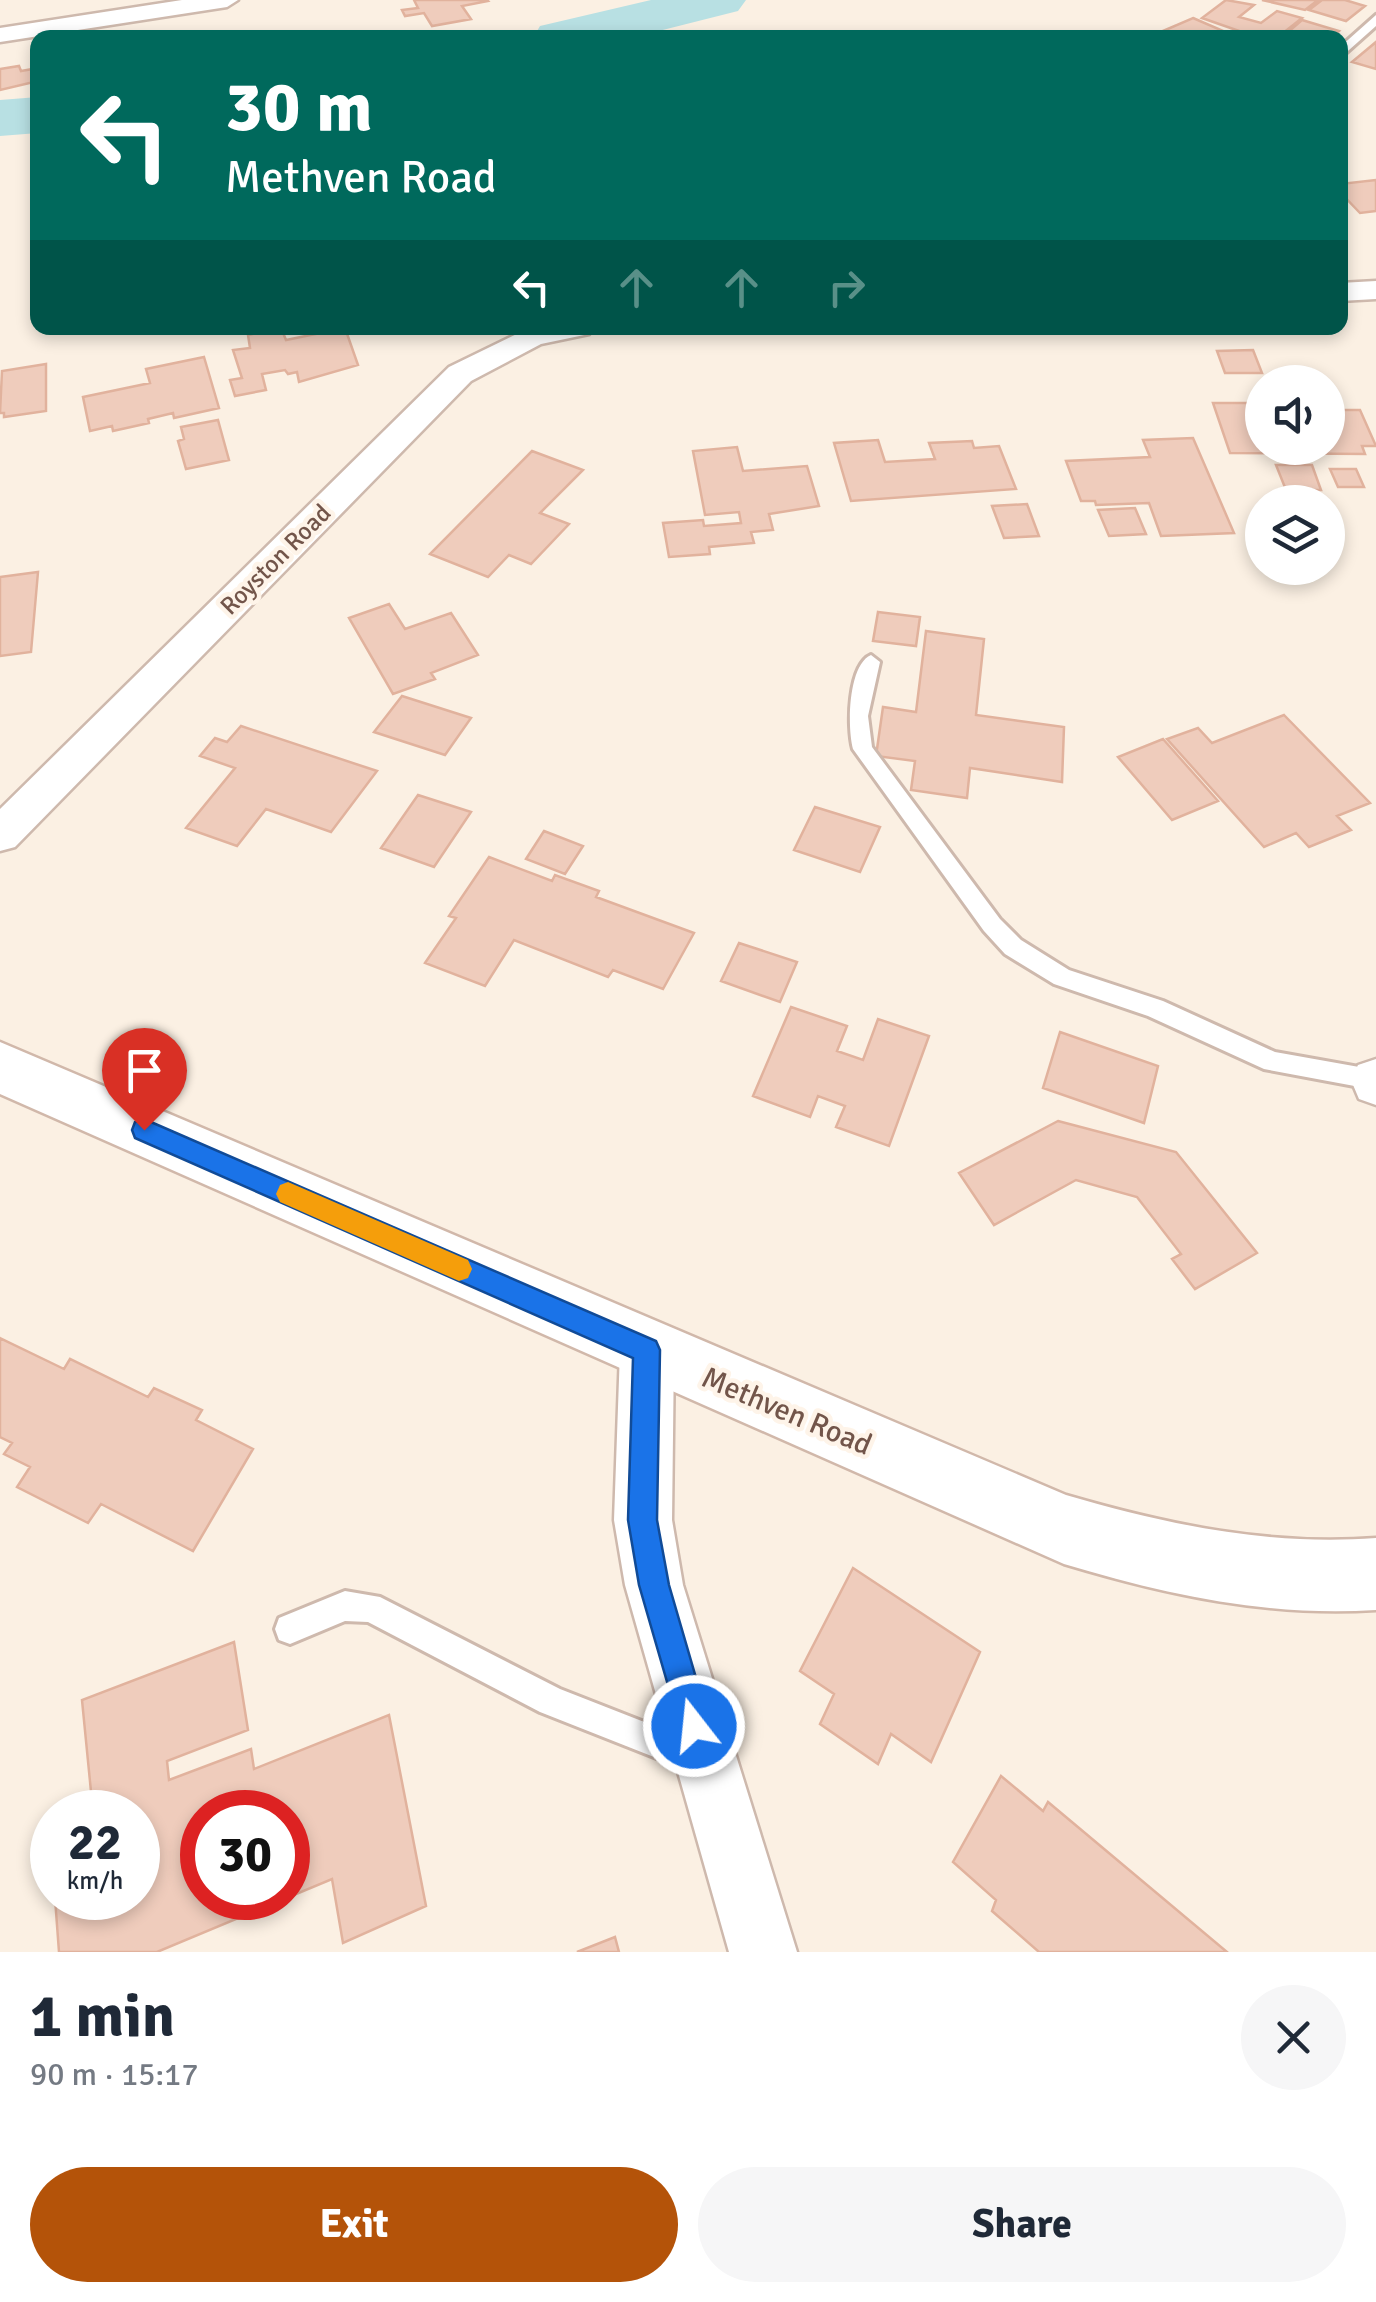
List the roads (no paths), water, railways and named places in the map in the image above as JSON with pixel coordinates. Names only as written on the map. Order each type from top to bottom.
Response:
[{"type":"street","points":[[32,30],[227,0]]},
{"type":"street","points":[[0,35],[30,30]]},
{"type":"street","points":[[1348,292],[1376,290]]},
{"type":"street","name":"Royston Road","points":[[0,835],[460,374],[538,335]]},
{"type":"street","name":"Methven Road","points":[[0,1067],[1064,1529],[1136,1551],[1214,1567],[1296,1578],[1376,1574]]},
{"type":"street","points":[[646,1350],[643,1520],[654,1585],[763,1952]]},
{"type":"lane","points":[[1348,46],[1376,20]]},
{"type":"lane","points":[[872,662],[857,712],[863,749],[992,925],[1013,947],[1062,977],[1173,1015],[1272,1062],[1376,1082]]},
{"type":"lane","points":[[290,1629],[344,1606],[370,1608],[550,1702],[704,1761]]},
{"type":"waterway","points":[[593,30],[719,0]]},
{"type":"waterway","points":[[0,118],[30,116]]}]
